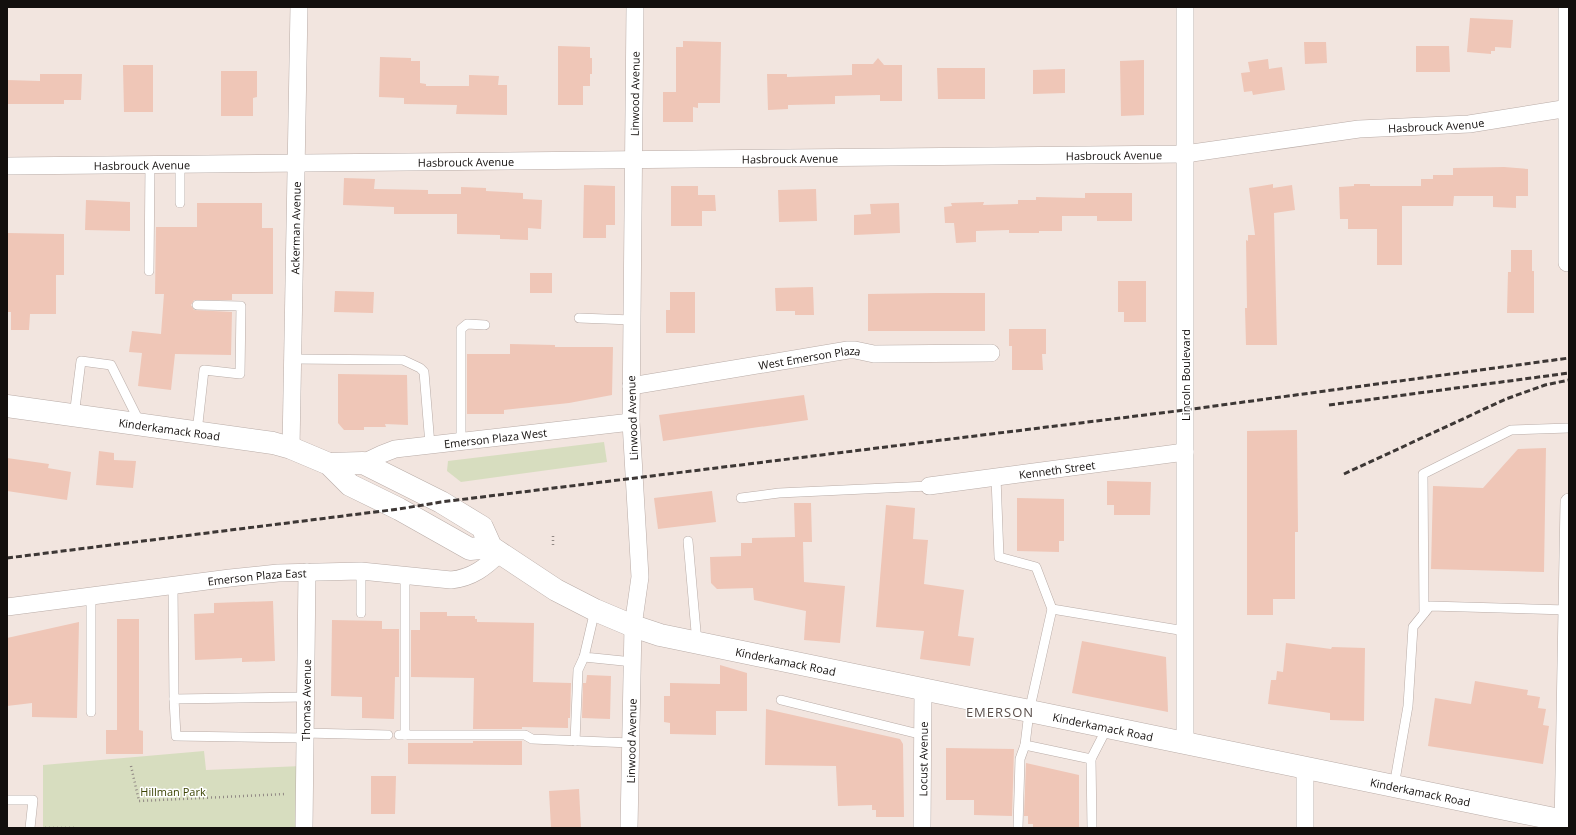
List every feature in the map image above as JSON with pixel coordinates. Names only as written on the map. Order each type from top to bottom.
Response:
[{"type":"main road","name":"Kinderkamack Road","points":[[7,406],[273,443],[291,448],[329,464],[350,484],[399,509],[470,549],[496,550]]},
{"type":"main road","name":"Kinderkamack Road","points":[[329,464],[363,463],[441,502],[482,527],[496,550],[556,590],[595,610],[660,635],[1028,712],[1394,786],[1565,824]]},
{"type":"street","name":"Ackerman Avenue","points":[[291,448],[299,7]]},
{"type":"street","name":"Linwood Avenue","points":[[629,828],[634,626],[640,576],[631,422],[635,7]]},
{"type":"street","name":"Lincoln Boulevard","points":[[1185,7],[1185,743]]},
{"type":"street","points":[[1567,7],[1567,263]]},
{"type":"street","name":"Hasbrouck Avenue","points":[[7,166],[1185,154],[1359,129],[1469,124],[1568,108]]},
{"type":"street","name":"West Emerson Plaza","points":[[631,386],[848,350],[874,354],[991,353]]},
{"type":"street","name":"Emerson Plaza West","points":[[363,463],[395,449],[631,422]]},
{"type":"street","name":"Kenneth Street","points":[[928,486],[1185,452]]},
{"type":"street","points":[[1565,824],[1569,502]]},
{"type":"street","name":"Emerson Plaza East","points":[[7,607],[230,578],[308,572],[361,571],[451,580],[461,579],[485,568],[496,550]]},
{"type":"street","name":"Thomas Avenue","points":[[304,828],[308,572]]},
{"type":"street","name":"Locust Avenue","points":[[922,828],[923,690]]},
{"type":"street","points":[[1305,768],[1305,828]]},
{"type":"lane","points":[[180,164],[180,203]]},
{"type":"lane","points":[[149,271],[150,165]]},
{"type":"lane","points":[[197,305],[241,306],[240,374],[204,370],[197,432]]},
{"type":"lane","points":[[579,318],[632,320]]},
{"type":"lane","points":[[461,441],[461,329],[467,324],[485,325]]},
{"type":"lane","points":[[292,359],[402,360],[420,368],[424,372],[430,445]]},
{"type":"lane","points":[[74,416],[81,361],[112,365],[140,425]]},
{"type":"lane","points":[[1424,613],[1423,474],[1511,430],[1569,428]]},
{"type":"lane","points":[[996,477],[999,557],[1036,567],[1052,609],[1028,712],[1025,745],[1020,759],[1018,828]]},
{"type":"lane","points":[[741,498],[779,493],[928,486]]},
{"type":"lane","points":[[688,542],[697,643]]},
{"type":"lane","points":[[361,571],[361,613]]},
{"type":"lane","points":[[405,575],[402,735],[525,735],[532,739],[631,743]]},
{"type":"lane","points":[[173,585],[174,700],[176,736],[388,735]]},
{"type":"lane","points":[[91,712],[92,596]]},
{"type":"lane","points":[[1394,786],[1408,706],[1413,627],[1430,606],[1568,604]]},
{"type":"lane","points":[[1052,609],[1185,631]]},
{"type":"lane","points":[[575,741],[578,670],[584,657],[595,610]]},
{"type":"lane","points":[[584,657],[633,662]]},
{"type":"lane","points":[[174,700],[306,697]]},
{"type":"lane","points":[[781,700],[923,735]]},
{"type":"lane","points":[[1092,828],[1091,759],[1107,728]]},
{"type":"lane","points":[[1025,745],[1091,759]]},
{"type":"lane","points":[[7,800],[33,800],[30,828]]},
{"type":"path","points":[[553,536],[553,546]]},
{"type":"path","points":[[131,766],[140,801],[304,793]]},
{"type":"path","points":[[45,828],[75,828]]},
{"type":"green space","points":[[604,442],[607,462],[461,482],[447,471],[448,461]]},
{"type":"green space","name":"Hillman Park","points":[[204,751],[206,770],[302,766],[302,828],[43,828],[43,765]]},
{"type":"building","points":[[1470,18],[1513,20],[1511,48],[1495,47],[1495,51],[1491,51],[1491,54],[1467,52]]},
{"type":"building","points":[[683,41],[721,42],[720,103],[698,103],[698,108],[693,107],[693,122],[663,122],[663,92],[676,92],[676,47],[683,47]]},
{"type":"building","points":[[1304,42],[1326,42],[1327,63],[1305,64]]},
{"type":"building","points":[[558,46],[590,47],[592,74],[590,74],[590,86],[583,86],[583,105],[558,105]]},
{"type":"building","points":[[1416,46],[1449,46],[1450,72],[1416,72]]},
{"type":"building","points":[[380,57],[411,58],[411,61],[420,61],[420,83],[426,84],[426,86],[469,86],[469,75],[499,76],[498,85],[507,85],[507,115],[456,114],[457,105],[404,104],[404,98],[379,97]]},
{"type":"building","points":[[878,58],[884,65],[902,65],[902,101],[880,101],[880,95],[835,96],[835,104],[788,105],[788,109],[768,110],[767,74],[787,74],[787,77],[852,75],[852,64],[873,64]]},
{"type":"building","points":[[1268,59],[1269,69],[1282,67],[1285,90],[1253,95],[1252,91],[1244,92],[1241,73],[1250,72],[1248,62]]},
{"type":"building","points":[[1144,60],[1144,115],[1121,116],[1120,61]]},
{"type":"building","points":[[123,65],[153,65],[153,112],[124,112]]},
{"type":"building","points":[[937,68],[985,68],[985,99],[938,99]]},
{"type":"building","points":[[1065,69],[1065,93],[1033,94],[1033,70]]},
{"type":"building","points":[[221,71],[257,71],[257,97],[253,98],[253,116],[221,116]]},
{"type":"building","points":[[40,74],[82,74],[81,100],[64,100],[64,104],[7,104],[7,80],[40,81]]},
{"type":"building","points":[[1504,167],[1528,169],[1528,196],[1516,196],[1516,208],[1493,207],[1493,196],[1454,196],[1453,206],[1402,206],[1402,265],[1377,265],[1377,229],[1348,229],[1348,219],[1340,219],[1339,187],[1354,186],[1354,184],[1370,184],[1370,186],[1421,186],[1421,179],[1433,179],[1433,175],[1453,175],[1453,168]]},
{"type":"building","points":[[344,178],[375,179],[374,189],[428,190],[428,194],[461,194],[461,187],[486,188],[486,191],[523,193],[523,199],[542,200],[541,229],[528,228],[528,240],[500,239],[500,235],[457,234],[457,214],[394,214],[394,207],[343,205]]},
{"type":"building","points":[[1273,184],[1273,188],[1292,185],[1295,210],[1274,213],[1277,345],[1246,345],[1246,240],[1248,241],[1248,235],[1255,235],[1249,188]]},
{"type":"building","points":[[584,185],[615,186],[615,225],[606,225],[606,238],[583,238]]},
{"type":"building","points":[[671,186],[698,186],[698,195],[715,195],[716,211],[702,211],[702,226],[671,226]]},
{"type":"building","points":[[816,189],[817,221],[779,222],[778,190]]},
{"type":"building","points":[[1085,193],[1132,193],[1132,221],[1097,221],[1097,216],[1062,216],[1062,231],[1009,233],[1009,230],[976,231],[976,242],[956,243],[954,223],[945,223],[944,207],[952,206],[951,203],[984,202],[983,205],[1018,204],[1018,200],[1036,200],[1036,197],[1085,198]]},
{"type":"building","points":[[86,200],[130,202],[130,231],[85,230]]},
{"type":"building","points":[[197,203],[262,203],[262,228],[273,228],[273,294],[232,294],[232,300],[194,300],[191,305],[194,310],[232,312],[231,355],[175,354],[171,390],[138,386],[142,353],[129,352],[132,331],[161,334],[164,294],[155,294],[156,227],[197,227]]},
{"type":"building","points":[[899,203],[900,233],[854,235],[854,215],[871,214],[870,204]]},
{"type":"building","points":[[7,233],[64,234],[64,275],[56,275],[56,314],[30,314],[29,330],[11,330],[11,312],[7,312]]},
{"type":"building","points":[[1511,250],[1532,250],[1532,271],[1534,271],[1534,313],[1507,313],[1508,272],[1511,272]]},
{"type":"building","points":[[530,273],[552,273],[552,293],[530,293]]},
{"type":"building","points":[[1118,281],[1146,281],[1146,322],[1124,322],[1124,312],[1118,312]]},
{"type":"building","points":[[813,287],[814,315],[795,315],[795,311],[776,311],[775,288]]},
{"type":"building","points":[[335,291],[374,292],[373,313],[334,312]]},
{"type":"building","points":[[670,292],[695,292],[695,333],[666,333],[666,310],[670,310]]},
{"type":"building","points":[[985,293],[985,331],[868,331],[868,294]]},
{"type":"building","points":[[1009,329],[1046,329],[1046,354],[1042,354],[1043,370],[1012,370],[1012,346],[1009,346]]},
{"type":"building","points":[[510,344],[555,345],[555,347],[613,347],[612,395],[569,403],[504,410],[504,414],[467,414],[467,354],[510,354]]},
{"type":"building","points":[[338,374],[407,375],[408,425],[385,424],[386,427],[364,427],[364,430],[344,430],[338,423]]},
{"type":"building","points":[[804,395],[808,420],[663,441],[659,415]]},
{"type":"building","points":[[1297,430],[1298,532],[1295,532],[1295,599],[1273,599],[1273,615],[1247,615],[1247,431]]},
{"type":"building","points":[[1546,448],[1544,572],[1431,569],[1433,486],[1483,488],[1518,449]]},
{"type":"building","points":[[99,451],[114,453],[114,460],[136,461],[133,488],[96,485]]},
{"type":"building","points":[[7,458],[49,464],[48,468],[71,472],[67,500],[7,491]]},
{"type":"building","points":[[1107,481],[1151,482],[1150,515],[1114,515],[1114,505],[1107,505]]},
{"type":"building","points":[[712,491],[716,522],[658,529],[654,498]]},
{"type":"building","points":[[1017,498],[1064,499],[1064,541],[1059,541],[1059,552],[1017,551]]},
{"type":"building","points":[[794,503],[811,503],[812,542],[803,542],[804,582],[845,586],[840,643],[804,640],[806,611],[754,600],[753,588],[717,589],[711,583],[710,557],[741,556],[741,543],[752,543],[752,538],[795,537]]},
{"type":"building","points":[[886,505],[915,508],[913,539],[928,540],[924,584],[964,590],[958,636],[974,638],[970,666],[920,659],[924,631],[876,627]]},
{"type":"building","points":[[273,601],[275,661],[242,662],[242,658],[195,660],[194,614],[214,613],[214,603]]},
{"type":"building","points":[[420,612],[447,612],[447,616],[475,616],[477,622],[534,623],[533,682],[571,683],[570,718],[568,718],[568,728],[522,727],[522,729],[473,729],[474,678],[411,677],[411,630],[420,630]]},
{"type":"building","points":[[117,619],[139,619],[139,730],[143,731],[143,754],[106,754],[106,730],[117,730]]},
{"type":"building","points":[[332,620],[382,621],[382,629],[399,629],[399,677],[395,677],[394,719],[362,718],[362,697],[331,696]]},
{"type":"building","points":[[79,622],[77,718],[32,717],[32,703],[7,706],[7,638]]},
{"type":"building","points":[[1082,641],[1166,657],[1168,712],[1072,693]]},
{"type":"building","points":[[1286,643],[1331,649],[1332,647],[1365,648],[1364,721],[1330,720],[1330,713],[1268,704],[1271,680],[1276,680],[1277,671],[1283,672]]},
{"type":"building","points":[[720,665],[747,673],[747,711],[716,711],[716,735],[670,734],[670,723],[664,722],[664,696],[670,696],[670,683],[720,684]]},
{"type":"building","points":[[587,675],[611,676],[610,719],[582,718],[583,683],[586,683]]},
{"type":"building","points":[[1475,681],[1528,690],[1527,695],[1540,697],[1538,708],[1546,709],[1543,725],[1549,726],[1543,764],[1428,746],[1435,698],[1471,704]]},
{"type":"building","points":[[766,709],[900,739],[903,744],[904,817],[876,817],[876,810],[872,810],[872,805],[838,806],[836,766],[765,765]]},
{"type":"building","points":[[473,741],[522,741],[522,765],[408,764],[408,743],[473,743]]},
{"type":"building","points":[[946,748],[1014,749],[1012,816],[974,815],[974,800],[946,800]]},
{"type":"building","points":[[1026,763],[1079,775],[1079,828],[1033,828],[1033,824],[1028,824],[1028,816],[1024,816]]},
{"type":"building","points":[[371,776],[396,776],[395,814],[371,814]]},
{"type":"building","points":[[579,789],[581,828],[551,828],[549,791]]},
{"type":"railway","points":[[7,558],[399,509],[441,502],[1185,410],[1569,358]]},
{"type":"railway","points":[[1329,405],[1569,373]]},
{"type":"railway","points":[[1344,474],[1506,399],[1545,385],[1569,380]]},
{"type":"district","name":"EMERSON","points":[[1000,712]]}]
